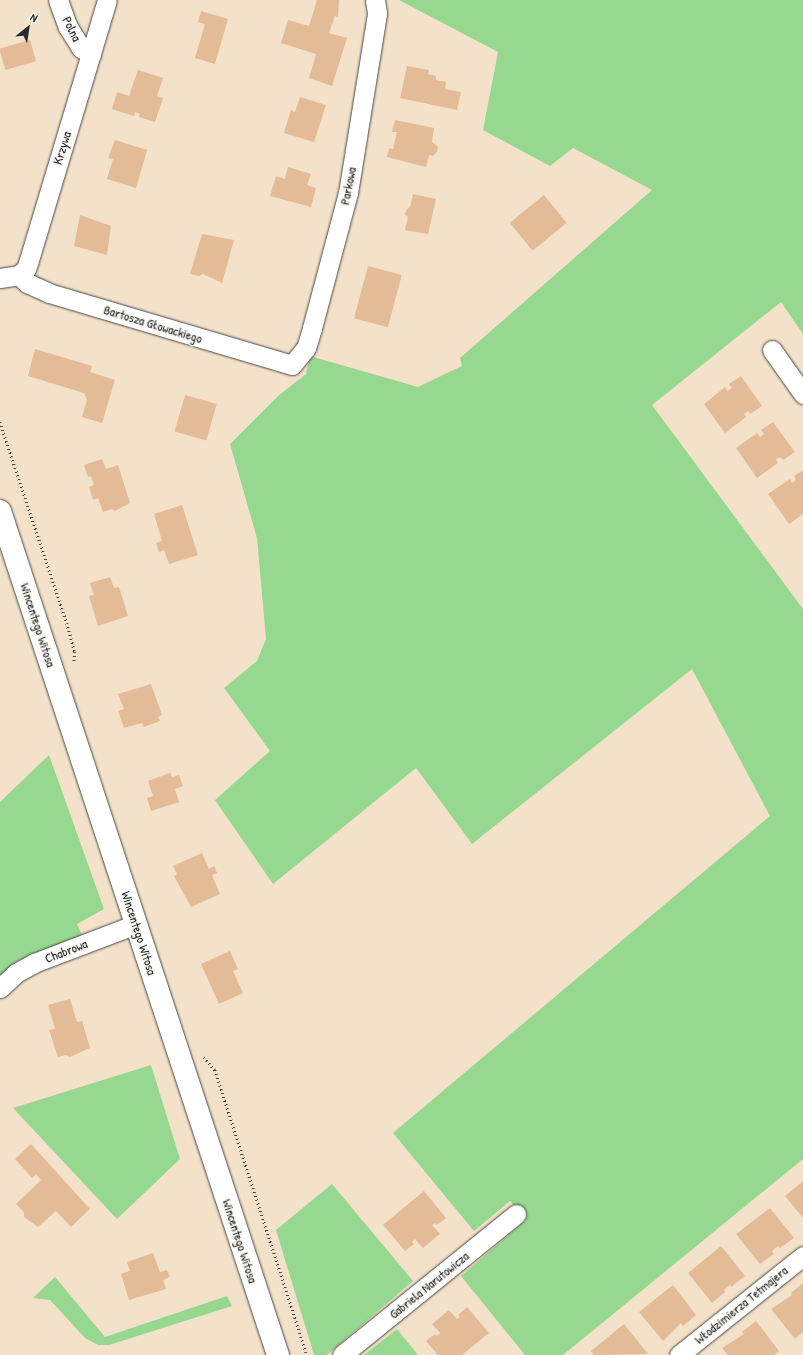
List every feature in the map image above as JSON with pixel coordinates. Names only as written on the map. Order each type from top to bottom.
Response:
[{"type":"street","name":"Polna","points":[[58,0],[68,27],[81,48],[91,54]]},
{"type":"street","name":"Krzywa","points":[[19,275],[26,269],[29,260],[107,0]]},
{"type":"street","name":"Parkowa","points":[[292,365],[306,348],[348,193],[377,13],[375,0]]},
{"type":"street","name":"Bartosza Głowackiego","points":[[19,275],[27,283],[49,293],[292,365]]},
{"type":"street","points":[[0,278],[19,275]]},
{"type":"street","points":[[772,350],[803,394]]},
{"type":"street","name":"Wincentego Witosa","points":[[0,511],[278,1355]]},
{"type":"street","name":"Chabrowa","points":[[0,988],[16,973],[34,963],[136,924]]},
{"type":"street","name":"Gabriela Narutowicza","points":[[342,1355],[516,1214]]},
{"type":"street","name":"Włodzimierza Tetmajera","points":[[679,1355],[803,1256]]},
{"type":"green space","points":[[399,0],[803,0],[803,334],[781,302],[652,405],[803,609],[803,1159],[563,1355],[525,1355],[461,1276],[526,1220],[510,1201],[474,1231],[393,1133],[770,816],[692,669],[472,844],[416,768],[273,884],[215,800],[270,751],[224,688],[257,661],[266,639],[257,538],[230,444],[278,396],[306,374],[310,356],[418,387],[462,366],[460,358],[652,190],[573,148],[550,166],[483,130],[498,52]]},
{"type":"green space","points":[[49,755],[104,909],[77,924],[82,935],[0,976],[0,802]]},
{"type":"green space","points":[[151,1065],[180,1159],[117,1219],[13,1108]]},
{"type":"green space","points":[[332,1184],[413,1281],[327,1355],[314,1355],[276,1230]]},
{"type":"green space","points":[[55,1277],[105,1337],[227,1296],[232,1306],[109,1345],[98,1345],[85,1338],[50,1300],[33,1298]]},
{"type":"green space","points":[[397,1329],[418,1355],[364,1355]]},
{"type":"building","points":[[317,0],[339,0],[338,17],[335,16],[329,33],[347,38],[332,86],[309,78],[316,54],[281,43],[288,20],[309,26]]},
{"type":"building","points":[[201,11],[228,19],[215,64],[195,58],[205,24],[198,22]]},
{"type":"building","points":[[30,40],[36,61],[5,70],[0,49]]},
{"type":"building","points":[[407,66],[429,70],[428,74],[436,76],[436,80],[446,82],[445,89],[461,92],[457,110],[400,98]]},
{"type":"building","points":[[138,70],[163,78],[157,96],[163,98],[155,122],[139,117],[140,114],[135,112],[134,116],[112,109],[117,92],[129,96]]},
{"type":"building","points":[[300,97],[326,105],[314,142],[284,133],[291,110],[295,112]]},
{"type":"building","points":[[395,120],[434,128],[432,142],[438,147],[437,152],[433,156],[429,155],[426,167],[387,157],[389,148],[393,149],[397,132],[392,132]]},
{"type":"building","points":[[115,140],[147,150],[136,188],[107,179],[113,159],[108,158]]},
{"type":"building","points":[[288,167],[311,174],[307,185],[316,188],[311,207],[270,196],[276,176],[285,179]]},
{"type":"building","points":[[413,194],[436,199],[428,234],[405,230],[408,217],[405,214],[407,209],[410,207]]},
{"type":"building","points":[[544,195],[567,223],[532,251],[510,223]]},
{"type":"building","points":[[80,215],[111,226],[107,255],[74,246]]},
{"type":"building","points":[[202,234],[234,240],[222,283],[203,274],[199,276],[190,274]]},
{"type":"building","points":[[368,266],[402,275],[388,327],[354,318]]},
{"type":"building","points":[[35,349],[92,366],[90,372],[115,380],[102,423],[82,417],[87,400],[84,393],[28,376]]},
{"type":"building","points":[[741,376],[762,406],[750,414],[748,411],[744,414],[746,417],[725,433],[704,404],[725,387],[727,391],[732,388],[729,384]]},
{"type":"building","points":[[185,395],[217,404],[206,441],[175,432]]},
{"type":"building","points":[[773,422],[795,452],[783,460],[780,457],[776,459],[778,463],[757,478],[736,448],[757,433],[760,437],[764,434],[761,430]]},
{"type":"building","points":[[102,459],[106,469],[118,465],[130,503],[115,511],[112,509],[103,512],[98,498],[93,500],[89,487],[94,485],[91,476],[88,477],[84,465]]},
{"type":"building","points":[[803,470],[803,514],[789,524],[768,494],[790,479],[792,483],[796,480],[794,476]]},
{"type":"building","points":[[182,505],[198,555],[169,564],[164,550],[159,552],[156,543],[162,541],[154,514]]},
{"type":"building","points":[[110,577],[114,588],[119,587],[128,616],[98,626],[89,596],[94,595],[90,583]]},
{"type":"building","points":[[151,684],[162,715],[158,717],[160,721],[144,727],[142,723],[124,728],[118,711],[124,709],[118,694]]},
{"type":"building","points":[[170,773],[172,777],[179,775],[183,786],[175,789],[179,802],[151,811],[147,798],[153,796],[148,781]]},
{"type":"building","points":[[202,853],[209,869],[214,866],[217,873],[212,875],[220,894],[191,907],[174,876],[177,874],[173,866]]},
{"type":"building","points":[[230,951],[238,969],[233,971],[243,993],[219,1004],[201,964]]},
{"type":"building","points":[[70,999],[77,1022],[82,1021],[90,1048],[70,1057],[66,1055],[58,1057],[49,1030],[55,1029],[48,1005]]},
{"type":"building","points":[[31,1144],[90,1209],[71,1227],[56,1211],[38,1227],[24,1217],[24,1212],[16,1204],[41,1180],[36,1174],[32,1178],[15,1159]]},
{"type":"building","points":[[803,1181],[803,1218],[785,1196]]},
{"type":"building","points":[[424,1191],[446,1218],[437,1225],[435,1223],[432,1225],[440,1234],[423,1248],[415,1239],[412,1242],[414,1244],[405,1251],[383,1225]]},
{"type":"building","points":[[770,1208],[794,1238],[780,1248],[778,1246],[772,1251],[774,1254],[760,1264],[736,1234]]},
{"type":"building","points":[[721,1246],[745,1276],[731,1287],[730,1285],[724,1290],[725,1292],[712,1303],[688,1273]]},
{"type":"building","points":[[153,1253],[160,1272],[167,1270],[170,1277],[163,1280],[166,1289],[129,1300],[121,1274],[130,1271],[127,1262]]},
{"type":"building","points":[[803,1283],[803,1332],[795,1339],[771,1309],[792,1295],[791,1293]]},
{"type":"building","points":[[673,1285],[696,1315],[683,1326],[681,1323],[663,1341],[639,1312]]},
{"type":"building","points":[[467,1307],[489,1333],[462,1355],[438,1355],[426,1341],[435,1334],[437,1336],[440,1333],[432,1324],[449,1310],[457,1319],[460,1317],[458,1315]]},
{"type":"building","points":[[756,1321],[779,1351],[774,1355],[728,1355],[722,1348],[744,1334],[742,1332]]},
{"type":"building","points":[[624,1324],[648,1354],[594,1355],[591,1351]]}]
